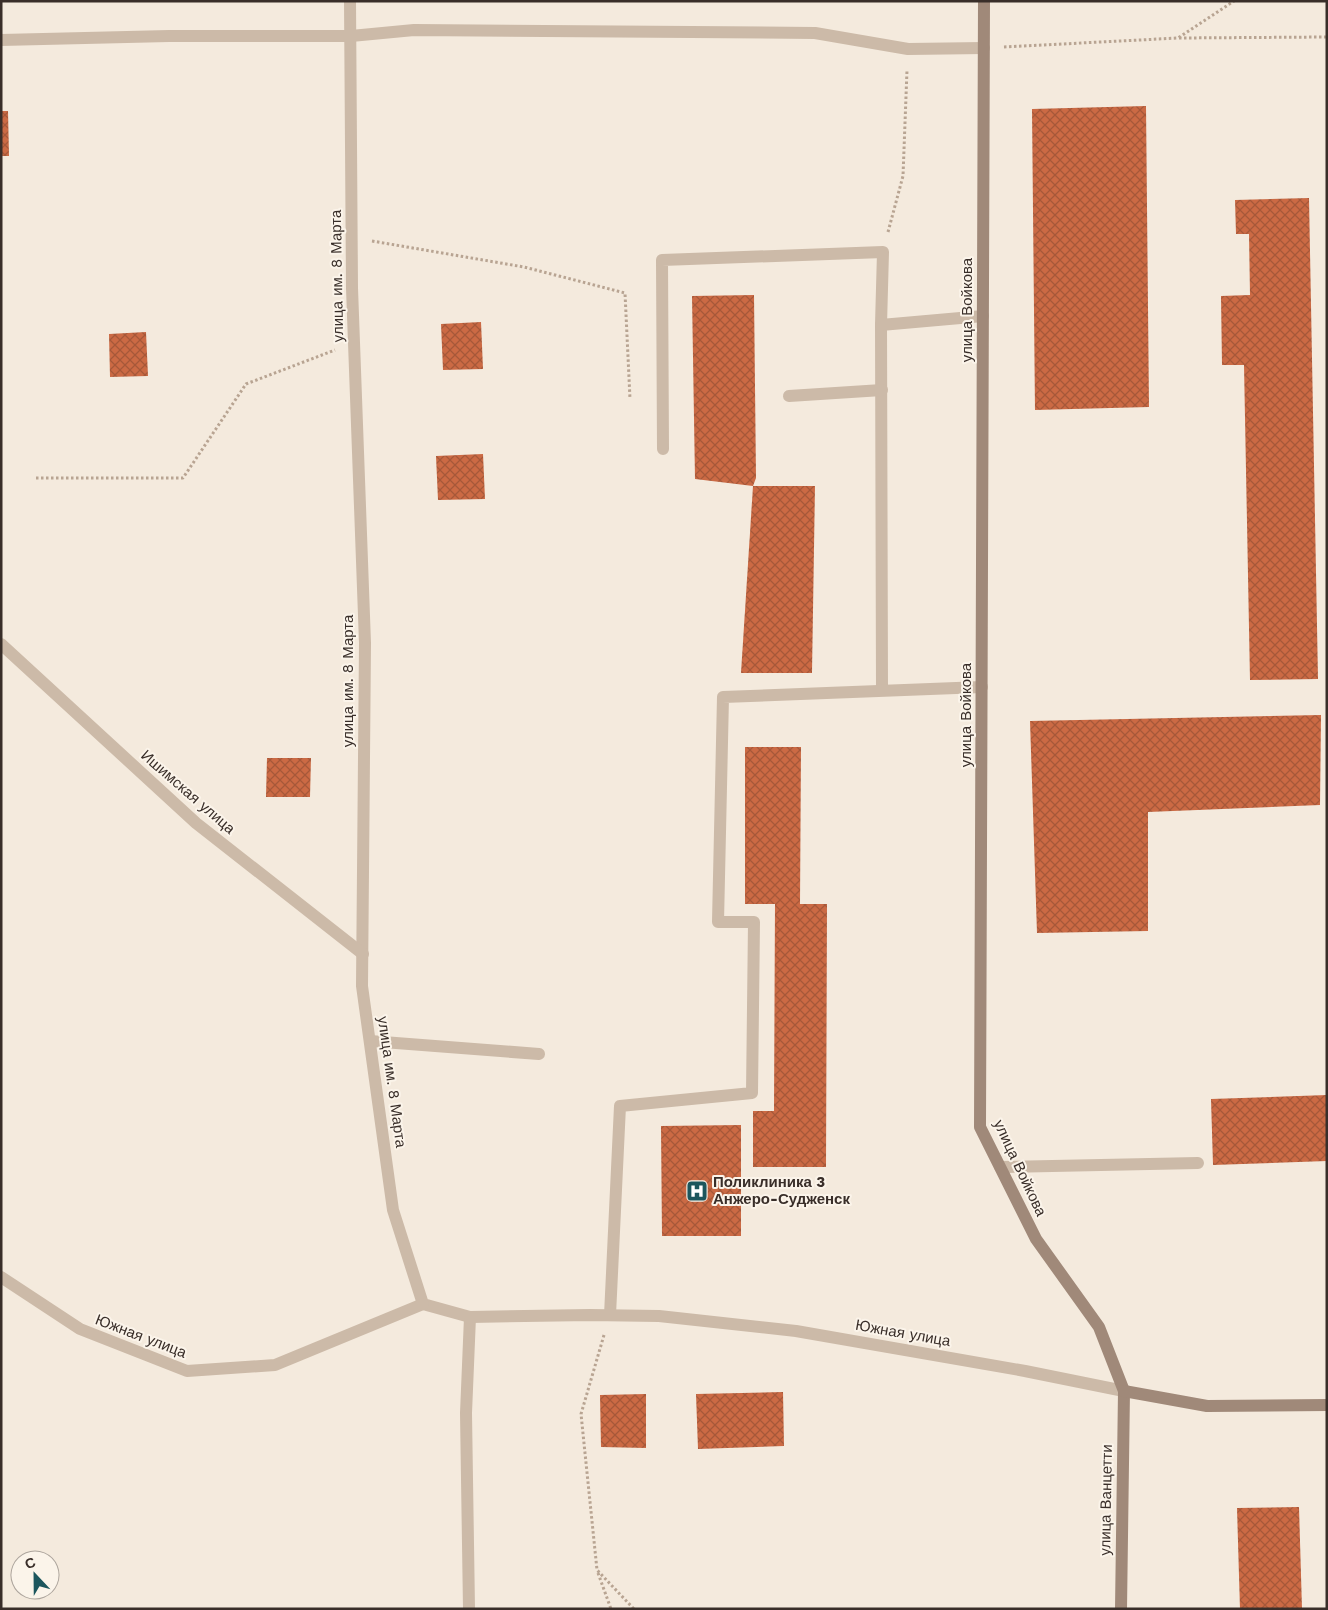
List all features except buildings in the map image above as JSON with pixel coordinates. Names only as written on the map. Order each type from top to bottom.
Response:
[{"type":"street","name":"улица им. 8 Марта","points":[[350,1],[354,343],[365,643],[362,986],[393,1210],[423,1304]]},
{"type":"street","name":"улица Войкова","points":[[984,1],[980,1127],[1036,1239],[1099,1327],[1124,1391]]},
{"type":"street","points":[[1,40],[169,36],[351,36],[414,30],[815,33],[908,50],[984,48]]},
{"type":"street","points":[[663,449],[662,260],[883,252],[881,324],[882,690]]},
{"type":"street","points":[[881,324],[983,316]]},
{"type":"street","points":[[789,396],[882,390]]},
{"type":"street","name":"Ишимская улица","points":[[1,644],[196,823],[363,954]]},
{"type":"street","points":[[610,1315],[620,1106],[752,1093],[754,922],[718,922],[723,697],[982,687]]},
{"type":"street","points":[[370,1041],[539,1054]]},
{"type":"street","points":[[1000,1167],[1198,1163]]},
{"type":"street","name":"Южная улица","points":[[1,1277],[80,1330],[187,1371],[274,1364],[423,1304]]},
{"type":"street","points":[[423,1304],[470,1317],[466,1413],[469,1609]]},
{"type":"street","name":"Южная улица","points":[[470,1317],[659,1316],[796,1331],[1016,1369],[1207,1406],[1327,1405]]},
{"type":"street","name":"улица Ванцетти","points":[[1121,1609],[1124,1391]]},
{"type":"path","points":[[1178,38],[1234,1]]},
{"type":"path","points":[[984,48],[1178,38],[1327,37]]},
{"type":"path","points":[[883,252],[903,176],[908,50]]},
{"type":"path","points":[[352,237],[524,267],[625,293],[630,399]]},
{"type":"path","points":[[36,478],[183,478],[246,384],[354,343]]},
{"type":"path","points":[[610,1315],[581,1414],[597,1570],[611,1609]]},
{"type":"path","points":[[597,1570],[634,1609]]},
{"type":"place","name":"Поликлиника 3 Анжеро-Судженск","points":[[697,1191]]}]
